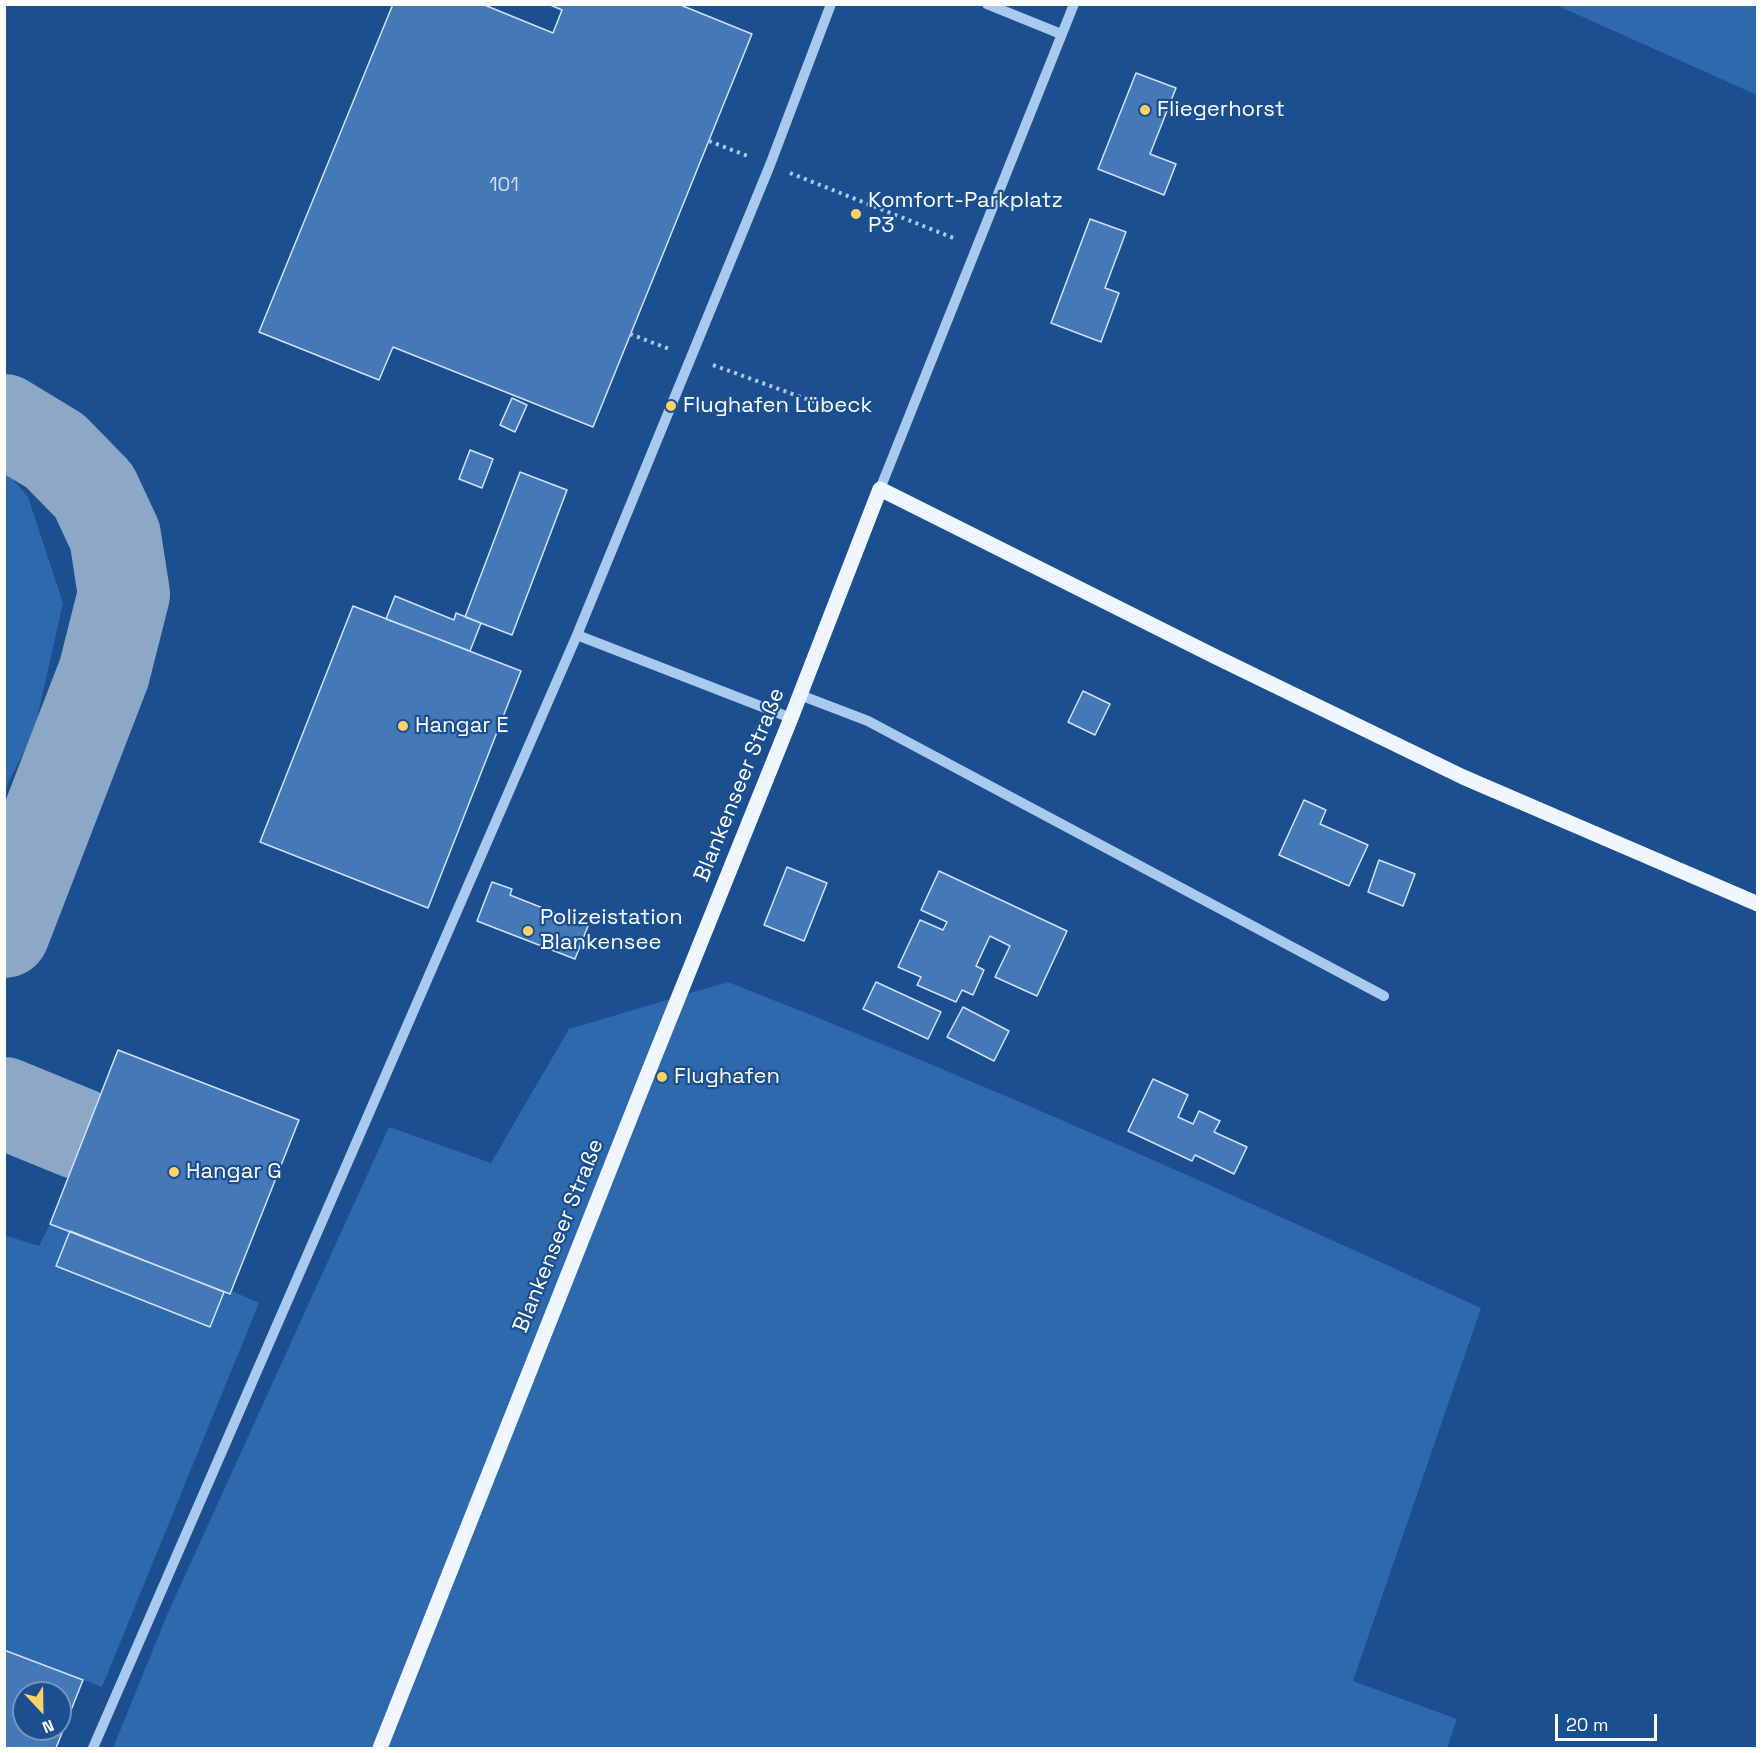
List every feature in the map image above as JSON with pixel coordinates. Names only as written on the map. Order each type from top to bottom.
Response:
[{"type":"main road","name":"Blankenseer Straße","points":[[380,1749],[880,489]]},
{"type":"main road","points":[[880,489],[1453,771],[1758,904]]},
{"type":"street","points":[[93,1749],[577,635],[770,165],[831,4]]},
{"type":"street","points":[[987,4],[1061,34]]},
{"type":"street","name":"Blankenseer Straße","points":[[880,489],[1074,4]]},
{"type":"street","points":[[577,635],[791,718]]},
{"type":"street","points":[[800,695],[868,721],[1384,996]]},
{"type":"path","points":[[709,141],[976,247]]},
{"type":"path","points":[[630,334],[831,408]]},
{"type":"shaded area","points":[[1556,5],[1757,5],[1757,95]]},
{"type":"shaded area","points":[[5,470],[28,497],[63,603],[34,732],[5,789]]},
{"type":"shaded area","points":[[728,982],[918,1059],[1107,1140],[1481,1308],[1353,1681],[1457,1719],[1447,1748],[113,1748],[167,1615],[389,1127],[491,1163],[569,1029]]},
{"type":"shaded area","points":[[50,1224],[70,1231],[56,1266],[210,1327],[224,1292],[230,1294],[232,1291],[259,1303],[102,1687],[5,1650],[4,1235],[39,1246]]},
{"type":"building","points":[[393,4],[482,4],[553,33],[562,10],[548,4],[678,4],[752,34],[593,427],[393,347],[379,380],[259,332]]},
{"type":"building","points":[[1136,73],[1176,88],[1150,154],[1176,164],[1164,195],[1098,169]]},
{"type":"building","points":[[1090,219],[1126,232],[1105,288],[1119,293],[1101,342],[1051,323]]},
{"type":"building","points":[[512,398],[527,405],[515,432],[500,425]]},
{"type":"building","points":[[470,450],[493,459],[482,488],[459,479]]},
{"type":"building","points":[[520,472],[567,490],[512,635],[465,617]]},
{"type":"building","points":[[395,596],[454,620],[456,613],[481,623],[470,651],[386,619]]},
{"type":"building","name":"Hangar E","points":[[353,606],[521,671],[428,908],[260,842]]},
{"type":"building","points":[[1083,691],[1110,704],[1095,735],[1068,722]]},
{"type":"building","points":[[1304,800],[1326,810],[1320,824],[1368,845],[1349,886],[1279,855]]},
{"type":"building","points":[[1379,860],[1415,874],[1403,906],[1368,892]]},
{"type":"building","points":[[787,867],[827,883],[804,941],[764,925]]},
{"type":"building","points":[[939,871],[1067,931],[1037,996],[995,977],[1010,946],[990,936],[976,966],[984,970],[973,995],[962,990],[956,1002],[917,985],[921,977],[898,967],[920,920],[943,930],[947,922],[921,910]]},
{"type":"building","points":[[492,882],[512,889],[510,895],[588,926],[575,959],[477,921]]},
{"type":"building","points":[[876,982],[941,1012],[928,1039],[863,1009]]},
{"type":"building","points":[[963,1007],[1009,1031],[994,1061],[947,1037]]},
{"type":"building","name":"Hangar G","points":[[118,1050],[299,1120],[230,1294],[50,1224]]},
{"type":"building","points":[[1153,1079],[1188,1095],[1178,1117],[1193,1124],[1199,1111],[1220,1121],[1214,1132],[1247,1147],[1234,1174],[1195,1155],[1192,1161],[1128,1131]]},
{"type":"building","points":[[70,1231],[224,1292],[210,1327],[56,1266]]},
{"type":"building","points":[[4,1650],[83,1680],[72,1708],[72,1681],[12,1681],[12,1741],[59,1741],[56,1748],[4,1748]]},
{"type":"taxiway","points":[[4,420],[55,451],[94,491],[115,536],[124,594],[104,673],[4,932]]},
{"type":"taxiway","points":[[4,1103],[80,1134]]},
{"type":"place","name":"Fliegerhorst","points":[[1145,110]]},
{"type":"place","name":"Komfort-Parkplatz P3","points":[[856,214]]},
{"type":"place","name":"Flughafen Lübeck","points":[[671,406]]},
{"type":"place","name":"Hangar E","points":[[403,726]]},
{"type":"place","name":"Polizeistation Blankensee","points":[[528,931]]},
{"type":"place","name":"Flughafen","points":[[662,1077]]},
{"type":"place","name":"Hangar G","points":[[174,1172]]}]
